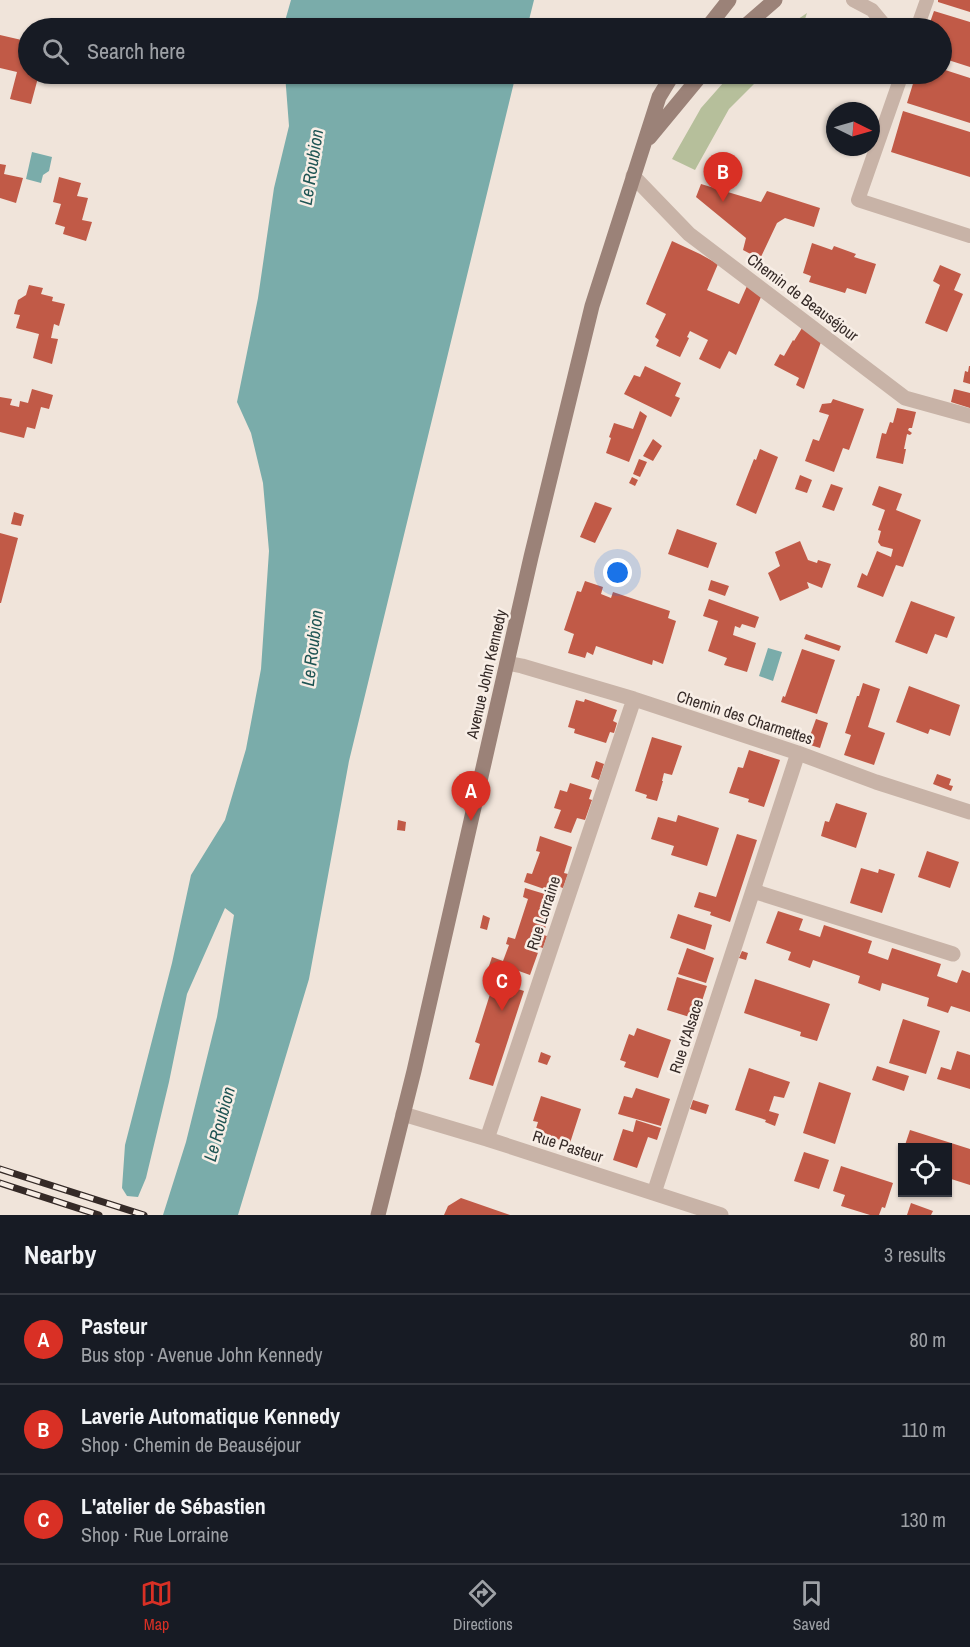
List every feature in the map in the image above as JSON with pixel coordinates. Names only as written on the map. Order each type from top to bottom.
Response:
[{"type":"main road","points":[[715,18],[729,0]]},
{"type":"main road","points":[[754,18],[775,0]]},
{"type":"main road","name":"Avenue John Kennedy","points":[[378,1215],[592,306],[659,97],[667,84]]},
{"type":"main road","name":"Avenue John Kennedy","points":[[644,145],[694,84]]},
{"type":"street","name":"Chemin de Beauséjour","points":[[633,176],[689,234],[905,398],[970,416]]},
{"type":"street","name":"Chemin des Charmettes","points":[[507,663],[634,699],[970,812]]},
{"type":"street","name":"Rue Lorraine","points":[[487,1139],[634,699]]},
{"type":"street","name":"Rue d'Alsace","points":[[654,1193],[798,753]]},
{"type":"street","points":[[753,891],[953,954]]},
{"type":"street","name":"Rue Pasteur","points":[[403,1114],[721,1215]]},
{"type":"lane","points":[[852,0],[872,10],[879,18]]},
{"type":"lane","points":[[921,18],[927,0]]},
{"type":"lane","points":[[899,84],[858,200],[970,236]]},
{"type":"green space","points":[[722,84],[754,84],[729,109],[695,170],[672,159],[701,108]]},
{"type":"water","points":[[291,0],[534,0],[530,18],[286,18]]},
{"type":"water","name":"Le Roubion","points":[[286,84],[514,84],[349,761],[309,979],[238,1215],[163,1215],[186,1142],[217,1017],[234,915],[225,908],[187,994],[146,1178],[138,1197],[127,1196],[122,1188],[125,1145],[172,963],[191,875],[225,820],[246,749],[261,669],[269,551],[263,483],[251,433],[237,402],[258,298],[274,188],[289,126]]},
{"type":"water","points":[[32,152],[52,157],[49,171],[43,175],[41,183],[26,179]]},
{"type":"water","points":[[768,648],[782,652],[773,681],[759,676]]},
{"type":"building","points":[[938,0],[970,0],[970,12],[938,2]]},
{"type":"building","points":[[934,11],[970,22],[970,67],[952,61],[952,18],[932,18]]},
{"type":"building","points":[[0,35],[18,39],[18,84],[36,84],[31,104],[10,99],[17,72],[0,68]]},
{"type":"building","points":[[952,72],[970,78],[970,123],[907,103],[913,84],[952,84]]},
{"type":"building","points":[[903,111],[970,132],[970,177],[891,152]]},
{"type":"building","points":[[0,164],[6,165],[4,174],[23,178],[16,203],[0,198]]},
{"type":"building","points":[[59,177],[81,183],[77,196],[88,198],[82,220],[92,222],[86,241],[63,234],[65,227],[55,224],[61,204],[53,202]]},
{"type":"building","points":[[701,184],[761,202],[767,191],[820,208],[814,227],[785,218],[777,223],[760,259],[743,250],[746,238],[696,197]]},
{"type":"building","points":[[672,241],[718,264],[707,290],[739,304],[747,286],[761,297],[736,355],[729,351],[720,369],[699,359],[708,340],[690,331],[680,357],[656,346],[659,340],[655,337],[666,314],[646,304]]},
{"type":"building","points":[[812,243],[832,250],[834,246],[856,254],[854,257],[876,264],[866,294],[847,288],[845,293],[809,282],[811,276],[803,273]]},
{"type":"building","points":[[940,265],[961,274],[954,290],[963,294],[947,332],[925,323],[940,285],[933,281]]},
{"type":"building","points":[[29,285],[43,288],[41,294],[53,297],[52,301],[65,304],[59,326],[54,324],[51,338],[58,339],[52,364],[33,358],[39,334],[16,328],[20,315],[14,314],[18,300],[26,295]]},
{"type":"building","points":[[802,328],[821,342],[804,389],[796,385],[799,378],[774,365],[780,354],[784,356]]},
{"type":"building","points":[[645,366],[681,383],[675,396],[680,398],[671,417],[624,394],[634,375],[640,377]]},
{"type":"building","points":[[969,366],[970,384],[963,382],[965,371],[968,372]]},
{"type":"building","points":[[32,389],[53,395],[49,409],[41,407],[35,429],[27,427],[24,438],[0,432],[0,397],[12,399],[10,405],[19,407],[20,401],[28,403]]},
{"type":"building","points":[[954,389],[970,393],[970,408],[951,402]]},
{"type":"building","points":[[833,399],[864,409],[849,450],[843,448],[834,472],[805,461],[813,439],[819,441],[829,415],[819,412],[822,404],[831,403]]},
{"type":"building","points":[[897,408],[916,412],[912,428],[908,430],[912,433],[907,434],[903,464],[876,458],[882,433],[886,434],[890,422],[893,423]]},
{"type":"building","points":[[640,411],[647,416],[629,462],[606,453],[614,423],[633,429]]},
{"type":"building","points":[[653,439],[662,446],[653,461],[643,456]]},
{"type":"building","points":[[760,449],[778,457],[756,514],[736,505]]},
{"type":"building","points":[[639,459],[647,462],[640,477],[633,474]]},
{"type":"building","points":[[800,475],[812,480],[807,493],[795,489]]},
{"type":"building","points":[[632,477],[638,480],[635,486],[629,483]]},
{"type":"building","points":[[831,484],[843,488],[834,511],[822,507]]},
{"type":"building","points":[[879,486],[902,494],[896,510],[921,520],[903,567],[896,565],[883,597],[857,587],[862,573],[867,576],[877,551],[891,557],[893,549],[881,546],[878,542],[881,531],[878,530],[885,510],[872,505]]},
{"type":"building","points":[[595,502],[612,508],[595,543],[580,537]]},
{"type":"building","points":[[14,512],[24,515],[21,526],[11,524]]},
{"type":"building","points":[[677,529],[717,543],[708,568],[668,554]]},
{"type":"building","points":[[0,533],[18,538],[1,603],[0,603]]},
{"type":"building","points":[[800,541],[808,560],[831,564],[822,588],[807,582],[809,588],[780,601],[768,573],[780,566],[775,552]]},
{"type":"building","points":[[711,580],[729,586],[725,596],[708,590]]},
{"type":"building","points":[[585,581],[603,587],[601,594],[611,598],[613,592],[670,611],[668,618],[676,621],[663,664],[653,660],[652,665],[596,646],[593,655],[587,652],[585,658],[568,653],[574,634],[564,630],[577,591],[581,592]]},
{"type":"building","points":[[709,599],[759,617],[755,628],[742,624],[740,628],[735,626],[733,635],[756,643],[747,672],[724,665],[727,658],[708,651],[718,621],[703,616]]},
{"type":"building","points":[[911,601],[955,617],[947,638],[935,634],[927,654],[895,642]]},
{"type":"building","points":[[806,634],[841,646],[839,651],[804,639]]},
{"type":"building","points":[[802,649],[835,660],[817,714],[781,702],[783,696],[785,697]]},
{"type":"building","points":[[863,683],[880,689],[868,727],[885,733],[874,765],[844,755],[851,735],[845,733]]},
{"type":"building","points":[[909,686],[960,705],[950,736],[930,729],[928,734],[896,722]]},
{"type":"building","points":[[585,699],[617,710],[613,721],[617,723],[614,733],[610,732],[606,743],[574,733],[575,729],[568,727],[576,700],[584,702]]},
{"type":"building","points":[[816,719],[828,723],[820,748],[807,744]]},
{"type":"building","points":[[652,737],[682,746],[672,775],[664,773],[657,801],[646,798],[647,795],[635,791]]},
{"type":"building","points":[[749,750],[780,760],[764,807],[748,802],[749,799],[729,793],[738,767],[743,768]]},
{"type":"building","points":[[596,761],[604,764],[599,780],[591,777]]},
{"type":"building","points":[[937,774],[951,779],[949,785],[953,786],[951,791],[933,784]]},
{"type":"building","points":[[570,783],[592,790],[589,799],[592,800],[585,820],[577,818],[571,833],[554,828],[561,810],[554,808],[560,790],[567,792]]},
{"type":"building","points":[[836,803],[867,813],[856,848],[821,836],[825,821],[829,822]]},
{"type":"building","points":[[678,815],[719,828],[707,866],[671,855],[674,846],[651,839],[658,817],[676,822]]},
{"type":"building","points":[[398,820],[406,822],[405,831],[397,830]]},
{"type":"building","points":[[737,834],[757,840],[730,922],[710,915],[711,912],[694,907],[699,892],[716,897]]},
{"type":"building","points":[[540,836],[572,847],[564,873],[568,874],[563,888],[549,883],[547,890],[524,882],[527,873],[532,874],[540,852],[536,851]]},
{"type":"building","points":[[927,851],[959,862],[950,888],[918,877]]},
{"type":"building","points":[[861,868],[878,873],[879,869],[895,874],[882,913],[850,903]]},
{"type":"building","points":[[525,888],[548,895],[545,905],[552,907],[543,935],[547,936],[543,948],[540,947],[530,975],[516,970],[509,986],[524,991],[493,1086],[469,1079],[480,1044],[475,1042],[496,975],[487,972],[492,957],[503,961],[509,945],[506,944],[508,937],[515,939],[528,899],[523,897]]},
{"type":"building","points":[[778,911],[803,919],[799,930],[820,937],[824,925],[872,941],[868,953],[888,960],[892,948],[941,964],[937,976],[957,983],[962,970],[970,973],[970,1012],[951,1006],[948,1013],[927,1006],[929,998],[882,983],[880,991],[858,983],[860,976],[813,960],[810,968],[788,960],[791,952],[766,943]]},
{"type":"building","points":[[678,914],[712,925],[705,950],[670,938]]},
{"type":"building","points":[[483,915],[490,918],[487,930],[480,928]]},
{"type":"building","points":[[687,948],[714,958],[706,983],[678,974]]},
{"type":"building","points":[[742,951],[748,953],[746,960],[739,958]]},
{"type":"building","points":[[677,977],[707,986],[696,1019],[667,1010]]},
{"type":"building","points":[[755,979],[830,1004],[817,1041],[800,1036],[801,1032],[744,1013]]},
{"type":"building","points":[[903,1019],[940,1031],[926,1074],[889,1063]]},
{"type":"building","points":[[637,1028],[671,1040],[658,1078],[624,1067],[626,1062],[620,1060],[629,1034],[634,1036]]},
{"type":"building","points":[[957,1051],[970,1055],[970,1089],[937,1079],[941,1067],[951,1070]]},
{"type":"building","points":[[541,1052],[551,1056],[547,1065],[538,1062]]},
{"type":"building","points":[[877,1066],[909,1076],[904,1091],[872,1080]]},
{"type":"building","points":[[749,1068],[790,1082],[784,1098],[774,1096],[769,1111],[779,1114],[775,1126],[765,1122],[766,1120],[735,1110]]},
{"type":"building","points":[[819,1082],[851,1093],[835,1144],[803,1133]]},
{"type":"building","points":[[636,1088],[670,1099],[661,1126],[618,1114],[624,1096],[632,1098]]},
{"type":"building","points":[[541,1096],[581,1109],[570,1143],[535,1132],[538,1122],[533,1121]]},
{"type":"building","points":[[693,1100],[709,1105],[706,1114],[690,1109]]},
{"type":"building","points":[[636,1120],[661,1128],[657,1140],[648,1137],[637,1168],[613,1160],[623,1129],[633,1132]]},
{"type":"building","points":[[910,1130],[951,1143],[906,1143]]},
{"type":"building","points":[[952,1143],[970,1149],[970,1185],[952,1179]]},
{"type":"building","points":[[804,1152],[829,1160],[819,1189],[794,1181]]},
{"type":"building","points":[[841,1166],[893,1183],[885,1208],[882,1207],[879,1215],[870,1215],[841,1206],[845,1195],[833,1191]]},
{"type":"building","points":[[461,1198],[510,1215],[444,1215],[448,1206]]},
{"type":"building","points":[[911,1203],[933,1211],[931,1215],[907,1215]]},
{"type":"railway","points":[[0,1169],[144,1215]]},
{"type":"railway","points":[[0,1183],[99,1215]]},
{"type":"place","name":"Laverie Automatique Kennedy","points":[[723,202]]},
{"type":"place","name":"Pasteur","points":[[471,821]]},
{"type":"place","name":"L'atelier de Sébastien","points":[[502,1011]]}]
